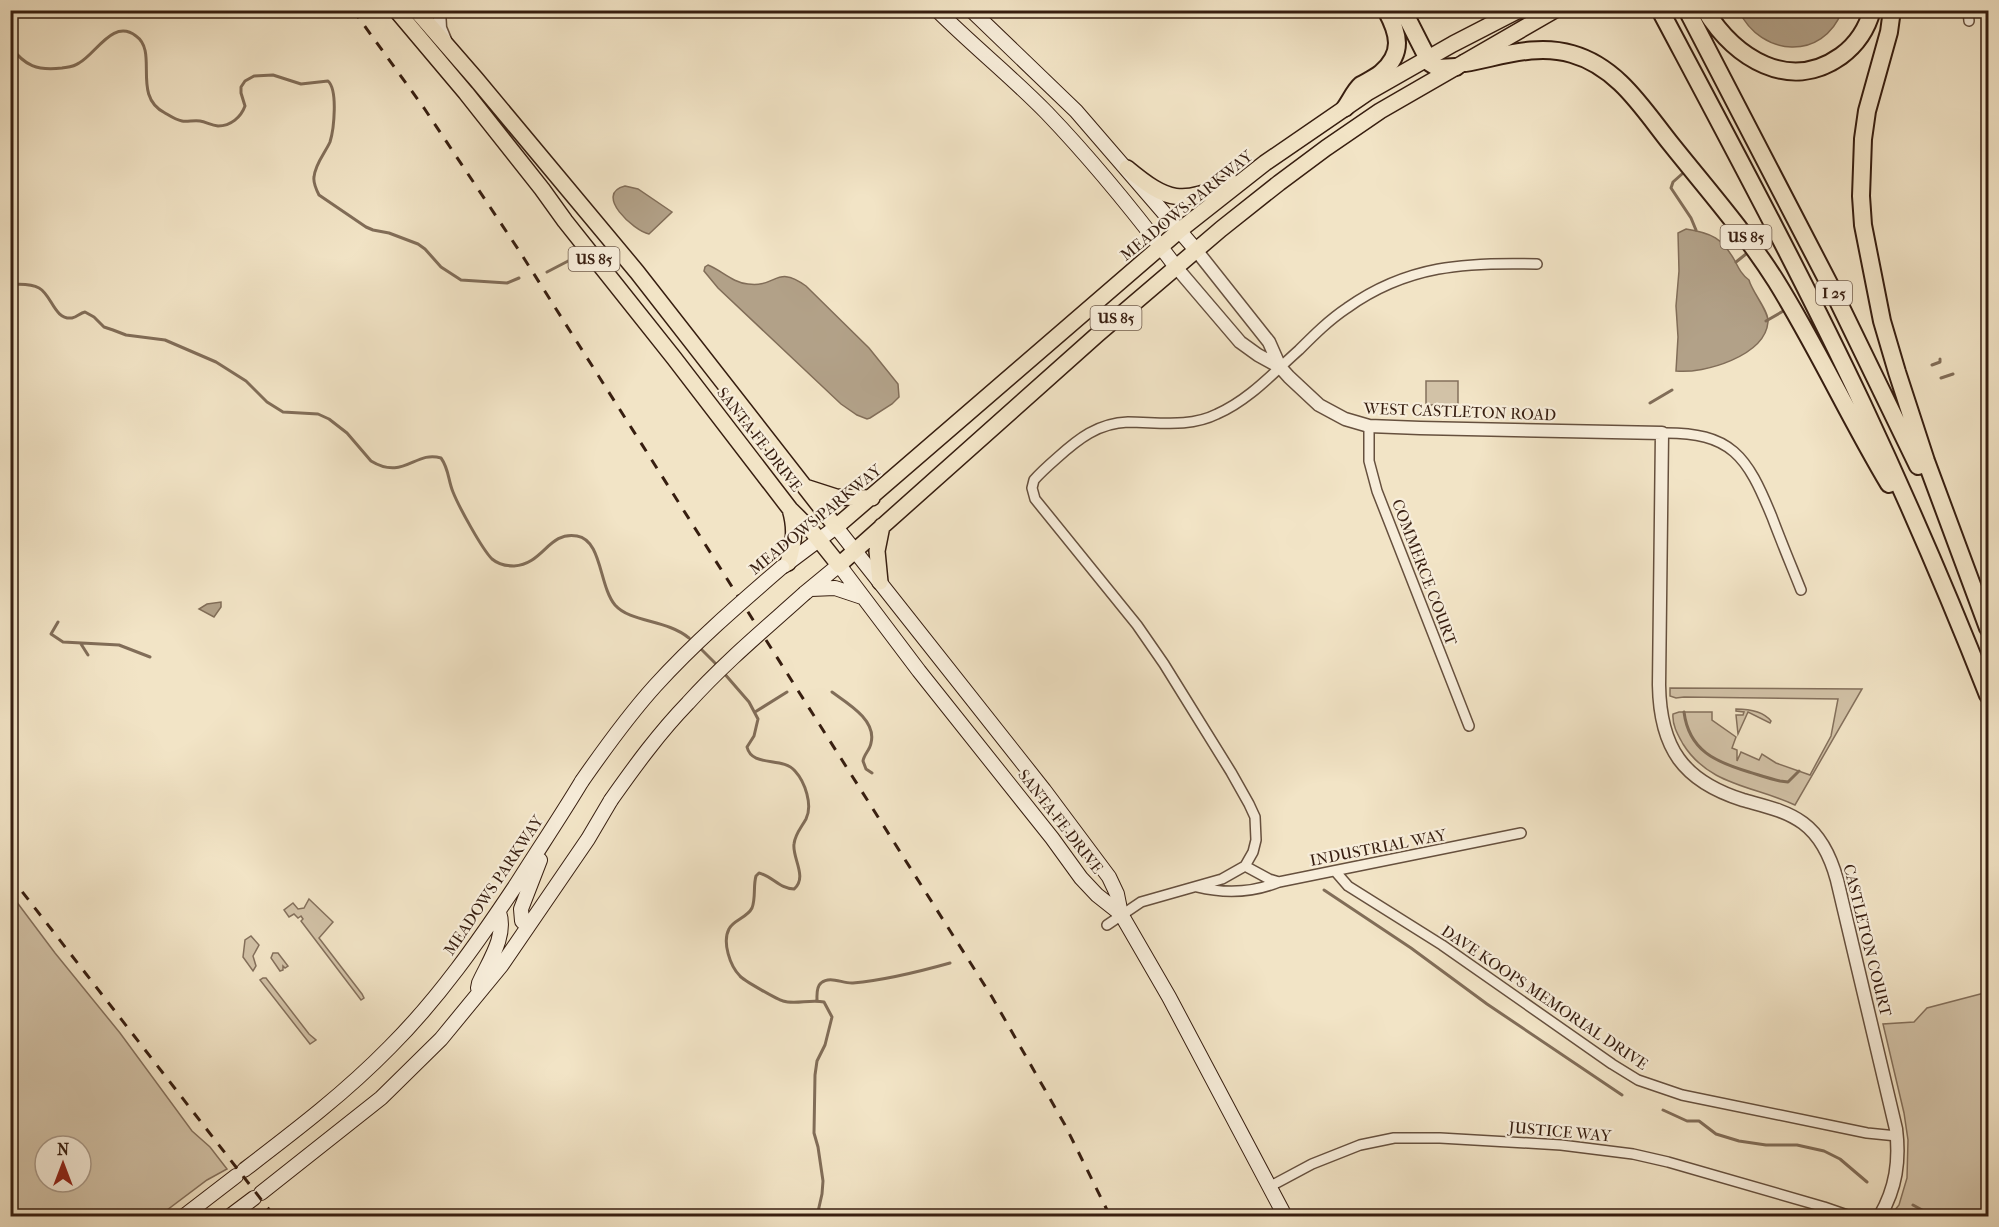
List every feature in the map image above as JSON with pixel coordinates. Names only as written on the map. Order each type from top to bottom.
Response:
[{"type":"highway","name":"SANTA FE DRIVE","points":[[396,10],[508,146],[790,509],[839,565]]},
{"type":"highway","name":"SANTA FE DRIVE","points":[[416,10],[638,272],[836,527]]},
{"type":"highway","points":[[1345,108],[1359,87],[1380,74],[1391,63],[1396,53],[1397,36],[1386,10]]},
{"type":"highway","points":[[1403,10],[1427,60],[1438,68],[1460,65],[1555,10]]},
{"type":"highway","name":"MEADOWS PARKWAY","points":[[836,527],[1161,247],[1255,171],[1345,108],[1519,10]]},
{"type":"highway","points":[[1653,10],[1715,114]]},
{"type":"highway","name":"I 25","points":[[1660,10],[1862,402],[1929,551],[1989,694]]},
{"type":"highway","name":"I 25","points":[[1687,10],[1836,297],[1911,451],[1989,628]]},
{"type":"highway","points":[[1705,10],[1722,33],[1747,55],[1765,65],[1790,72],[1819,68],[1848,51],[1866,28],[1872,10]]},
{"type":"highway","points":[[1892,10],[1889,32],[1867,111],[1863,139],[1861,196],[1863,225],[1882,321],[1910,416],[1952,526],[1970,582]]},
{"type":"highway","name":"US 85","points":[[839,565],[1196,249],[1326,148],[1390,105],[1460,65],[1526,50],[1553,50],[1573,54],[1595,64],[1622,84],[1742,232],[1776,282],[1868,449],[1929,551]]},
{"type":"highway","points":[[1127,168],[1158,192],[1184,197],[1211,191],[1255,171]]},
{"type":"highway","points":[[804,487],[836,497],[872,498]]},
{"type":"highway","points":[[785,565],[795,538],[790,509]]},
{"type":"highway","points":[[880,582],[877,551],[882,525]]},
{"type":"main road","points":[[937,10],[1069,137],[1176,267]]},
{"type":"main road","points":[[971,10],[1076,111],[1196,249]]},
{"type":"main road","name":"MEADOWS PARKWAY","points":[[184,1216],[338,1096],[391,1046],[451,978],[499,912],[582,781],[620,729],[662,679],[713,628],[785,565],[836,527]]},
{"type":"main road","name":"SANTA FE DRIVE","points":[[836,527],[1093,855],[1114,885],[1121,914],[1168,997],[1284,1216]]},
{"type":"main road","points":[[230,1216],[381,1098],[441,1039],[501,966],[588,839],[611,800],[646,752],[688,703],[724,666],[839,565]]},
{"type":"main road","name":"SANTA FE DRIVE","points":[[839,565],[1081,878],[1097,895],[1121,914]]},
{"type":"main road","points":[[808,591],[835,588],[862,597]]},
{"type":"main road","points":[[528,926],[522,921],[521,909],[540,860],[540,849]]},
{"type":"main road","points":[[478,996],[479,983],[498,944],[502,922],[499,912]]},
{"type":"street","points":[[439,10],[440,28],[453,54]]},
{"type":"street","points":[[1968,10],[1969,21]]},
{"type":"street","points":[[1196,249],[1269,342],[1280,367]]},
{"type":"street","points":[[1107,925],[1141,902],[1222,879],[1245,866],[1253,852],[1256,840],[1255,818],[1250,804],[1164,664],[1137,626],[1040,507],[1032,488],[1039,474],[1071,446],[1097,428],[1122,422],[1181,423],[1207,419],[1226,410],[1242,400],[1346,308],[1396,281],[1431,270],[1458,265],[1537,264]]},
{"type":"street","points":[[1176,267],[1240,342],[1258,356],[1280,367]]},
{"type":"street","name":"WEST CASTLETON ROAD","points":[[1280,367],[1300,389],[1325,409],[1345,419],[1369,426],[1530,432],[1662,433]]},
{"type":"street","name":"COMMERCE COURT","points":[[1369,426],[1369,461],[1377,491],[1469,726]]},
{"type":"street","points":[[1662,433],[1693,434],[1716,440],[1739,455],[1748,465],[1760,487],[1801,590]]},
{"type":"street","name":"CASTLETON COURT","points":[[1662,433],[1659,703],[1663,728],[1679,759],[1700,779],[1722,792],[1789,814],[1812,831],[1826,850],[1838,880],[1897,1136],[1898,1158],[1895,1178],[1890,1198],[1880,1216]]},
{"type":"street","name":"INDUSTRIAL WAY","points":[[1195,887],[1215,892],[1236,893],[1521,833]]},
{"type":"street","points":[[1245,866],[1269,879],[1280,882]]},
{"type":"street","name":"DAVE KOOPS MEMORIAL DRIVE","points":[[1335,871],[1348,886],[1442,945],[1638,1080],[1693,1097],[1867,1133],[1897,1136]]},
{"type":"street","name":"JUSTICE WAY","points":[[1269,1187],[1312,1164],[1360,1145],[1394,1138],[1440,1138],[1561,1145],[1633,1154],[1676,1164],[1850,1216]]},
{"type":"shaded area","points":[[1739,11],[1842,11],[1833,27],[1821,39],[1807,45],[1792,47],[1776,44],[1762,37],[1749,26]]},
{"type":"shaded area","points":[[625,186],[638,189],[672,212],[649,234],[642,231],[626,220],[615,204],[613,196],[616,190]]},
{"type":"shaded area","points":[[1686,229],[1710,235],[1726,247],[1741,272],[1749,280],[1766,312],[1768,322],[1764,334],[1745,353],[1717,366],[1676,371],[1678,233]]},
{"type":"shaded area","points":[[708,265],[743,283],[758,284],[788,277],[806,286],[869,348],[898,384],[899,397],[892,404],[867,419],[841,404],[718,288],[704,271]]},
{"type":"shaded area","points":[[1426,381],[1458,381],[1458,405],[1426,405]]},
{"type":"shaded area","points":[[221,602],[221,607],[214,617],[199,609],[207,604]]},
{"type":"shaded area","points":[[1670,688],[1862,689],[1795,805],[1719,777],[1706,769],[1683,744],[1674,726],[1673,714],[1712,712],[1712,720],[1736,737],[1732,748],[1737,750],[1737,761],[1741,752],[1759,760],[1762,754],[1776,763],[1810,775],[1831,736],[1838,699],[1676,698],[1670,696]]},
{"type":"shaded area","points":[[1736,709],[1755,711],[1771,721],[1770,723],[1748,712],[1738,734],[1736,715],[1743,715],[1744,712],[1736,711]]},
{"type":"shaded area","points":[[10,893],[120,1033],[192,1131],[210,1147],[227,1169],[207,1180],[159,1216],[11,1216]]},
{"type":"shaded area","points":[[309,899],[333,922],[319,938],[362,994],[364,998],[361,1000],[301,921],[303,919],[301,916],[298,918],[294,914],[289,917],[284,910],[293,903],[298,909],[304,908]]},
{"type":"shaded area","points":[[251,936],[259,945],[253,956],[256,966],[253,971],[243,957],[245,940]]},
{"type":"shaded area","points":[[273,953],[278,953],[288,966],[285,968],[283,966],[283,970],[280,971],[271,958]]},
{"type":"shaded area","points":[[266,978],[316,1040],[310,1044],[260,980]]},
{"type":"shaded area","points":[[1988,992],[1988,1216],[1890,1216],[1899,1205],[1907,1178],[1908,1140],[1883,1024],[1914,1022],[1927,1008]]},
{"type":"waterway","points":[[10,46],[26,63],[32,66],[45,69],[71,67],[85,59],[112,34],[120,31],[128,32],[142,43],[149,96],[155,105],[173,118],[218,126],[231,123],[241,114],[245,106],[241,87],[245,81],[254,76],[273,75],[301,84],[328,81],[333,92],[334,119],[330,142],[315,172],[314,184],[319,195],[366,227],[418,244],[441,267],[461,280],[507,283],[519,278]]},
{"type":"waterway","points":[[1682,174],[1673,182],[1671,188],[1691,218],[1696,230]]},
{"type":"waterway","points":[[1736,262],[1746,254]]},
{"type":"waterway","points":[[547,272],[572,259],[582,258]]},
{"type":"waterway","points":[[10,284],[36,286],[66,318],[72,318],[85,312],[104,327],[126,335],[165,340],[216,362],[246,381],[267,402],[283,412],[318,414],[329,419],[347,433],[371,461],[382,466],[401,467],[424,458],[441,458],[460,507],[494,561],[508,566],[524,564],[559,538],[577,536],[585,539],[596,555],[606,587],[615,605],[630,615],[670,627],[689,638]]},
{"type":"waterway","points":[[1766,321],[1785,310]]},
{"type":"waterway","points":[[1932,365],[1940,362],[1940,359]]},
{"type":"waterway","points":[[1941,378],[1953,374]]},
{"type":"waterway","points":[[1650,403],[1672,390]]},
{"type":"waterway","points":[[58,622],[51,634],[63,642],[119,645],[150,657]]},
{"type":"waterway","points":[[81,644],[88,655]]},
{"type":"waterway","points":[[700,648],[719,667]]},
{"type":"waterway","points":[[723,672],[749,702],[758,719],[754,736],[747,747],[750,753],[755,758],[790,767],[802,781],[807,794],[808,813],[794,844],[800,873],[798,884],[794,889],[789,888],[759,873],[755,880],[752,908],[731,926],[726,940],[730,960],[736,972],[743,978],[783,1001],[824,1002],[832,1017],[825,1045],[817,1061],[815,1075],[814,1133],[823,1181],[817,1216]]},
{"type":"waterway","points":[[755,712],[787,692]]},
{"type":"waterway","points":[[832,692],[853,707],[870,727],[871,743],[863,761],[866,769],[872,773]]},
{"type":"waterway","points":[[1684,712],[1692,736],[1698,745],[1715,759],[1780,781],[1788,782],[1799,771]]},
{"type":"waterway","points":[[1324,890],[1622,1095]]},
{"type":"waterway","points":[[817,1000],[818,987],[828,980],[849,983],[866,982],[950,963]]},
{"type":"waterway","points":[[1663,1110],[1687,1121],[1699,1121],[1716,1134],[1739,1141],[1766,1145],[1797,1145],[1824,1151],[1840,1159],[1867,1182]]},
{"type":"waterway","points":[[1913,1205],[1933,1216]]},
{"type":"railway","points":[[353,10],[424,108],[520,252],[755,623]]},
{"type":"railway","points":[[766,640],[992,997],[1065,1125],[1110,1216]]},
{"type":"railway","points":[[10,876],[274,1216]]}]
